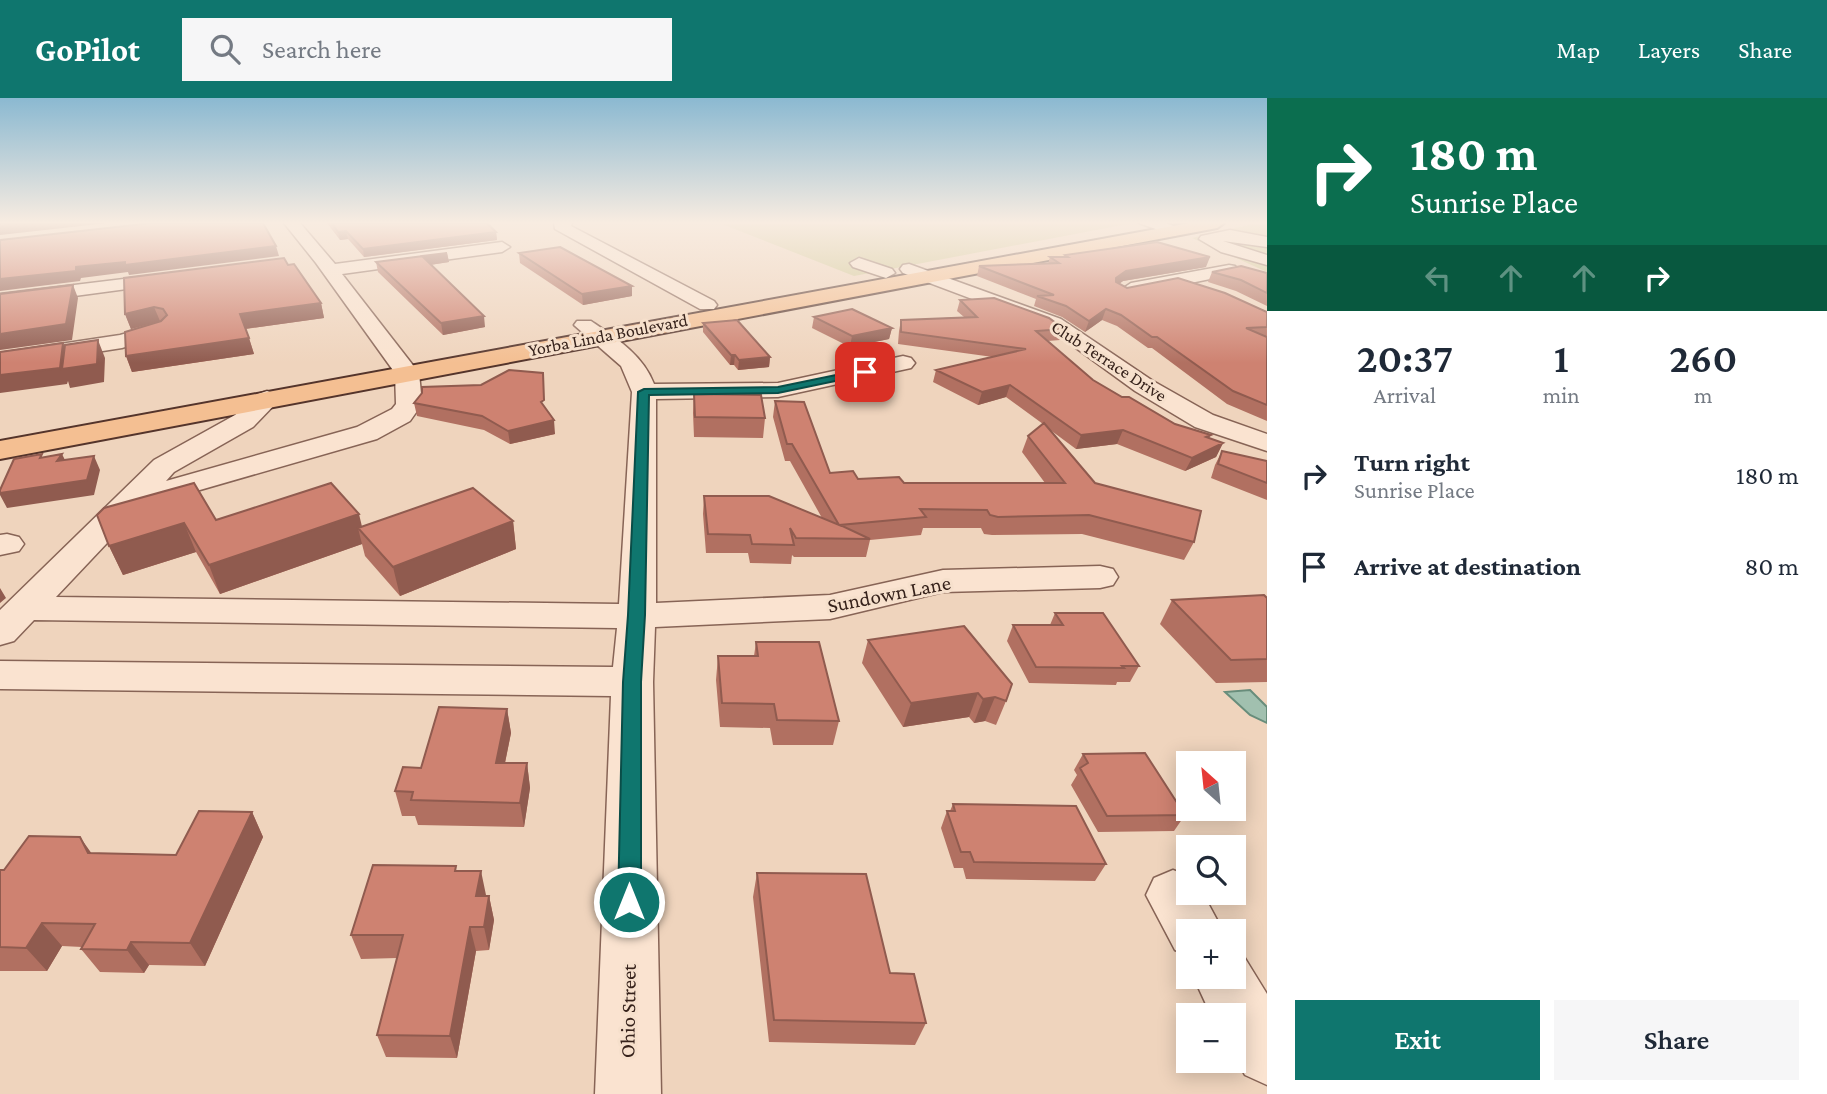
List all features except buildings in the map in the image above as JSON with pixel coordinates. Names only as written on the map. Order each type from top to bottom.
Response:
[{"type":"main road","name":"Yorba Linda Boulevard","points":[[0,429],[402,366],[932,269]]},
{"type":"main road","name":"Yorba Linda Boulevard","points":[[592,331],[707,305],[886,273],[919,272]]},
{"type":"main road","name":"Yorba Linda Boulevard","points":[[0,450],[267,399],[402,366]]},
{"type":"street","points":[[128,501],[378,429],[401,415],[409,404],[402,366],[329,269]]},
{"type":"street","points":[[641,269],[707,305]]},
{"type":"street","points":[[876,269],[886,273]]},
{"type":"street","points":[[1123,290],[1229,270]]},
{"type":"street","name":"Club Terrace Drive","points":[[919,272],[1054,323],[1144,386],[1204,421],[1267,443]]},
{"type":"street","points":[[0,300],[188,276]]},
{"type":"street","points":[[1175,280],[1215,293]]},
{"type":"street","points":[[0,360],[122,341],[159,330]]},
{"type":"street","name":"Ohio Street","points":[[592,331],[628,359],[641,376],[644,392],[637,615],[632,682],[628,1094]]},
{"type":"street","points":[[644,392],[778,390],[903,363]]},
{"type":"street","points":[[12,620],[164,466],[244,421],[267,399]]},
{"type":"street","name":"Sundown Lane","points":[[12,620],[637,615],[830,607],[943,581],[1100,577]]},
{"type":"street","points":[[0,675],[632,682]]},
{"type":"street","points":[[1230,989],[1267,1052]]},
{"type":"shaded area","points":[[837,269],[888,269],[854,276]]},
{"type":"shaded area","points":[[1250,690],[1267,707],[1267,723],[1250,715],[1225,692]]},
{"type":"route","points":[[629,902],[632,682],[637,615],[644,392],[778,390],[865,372]]}]
